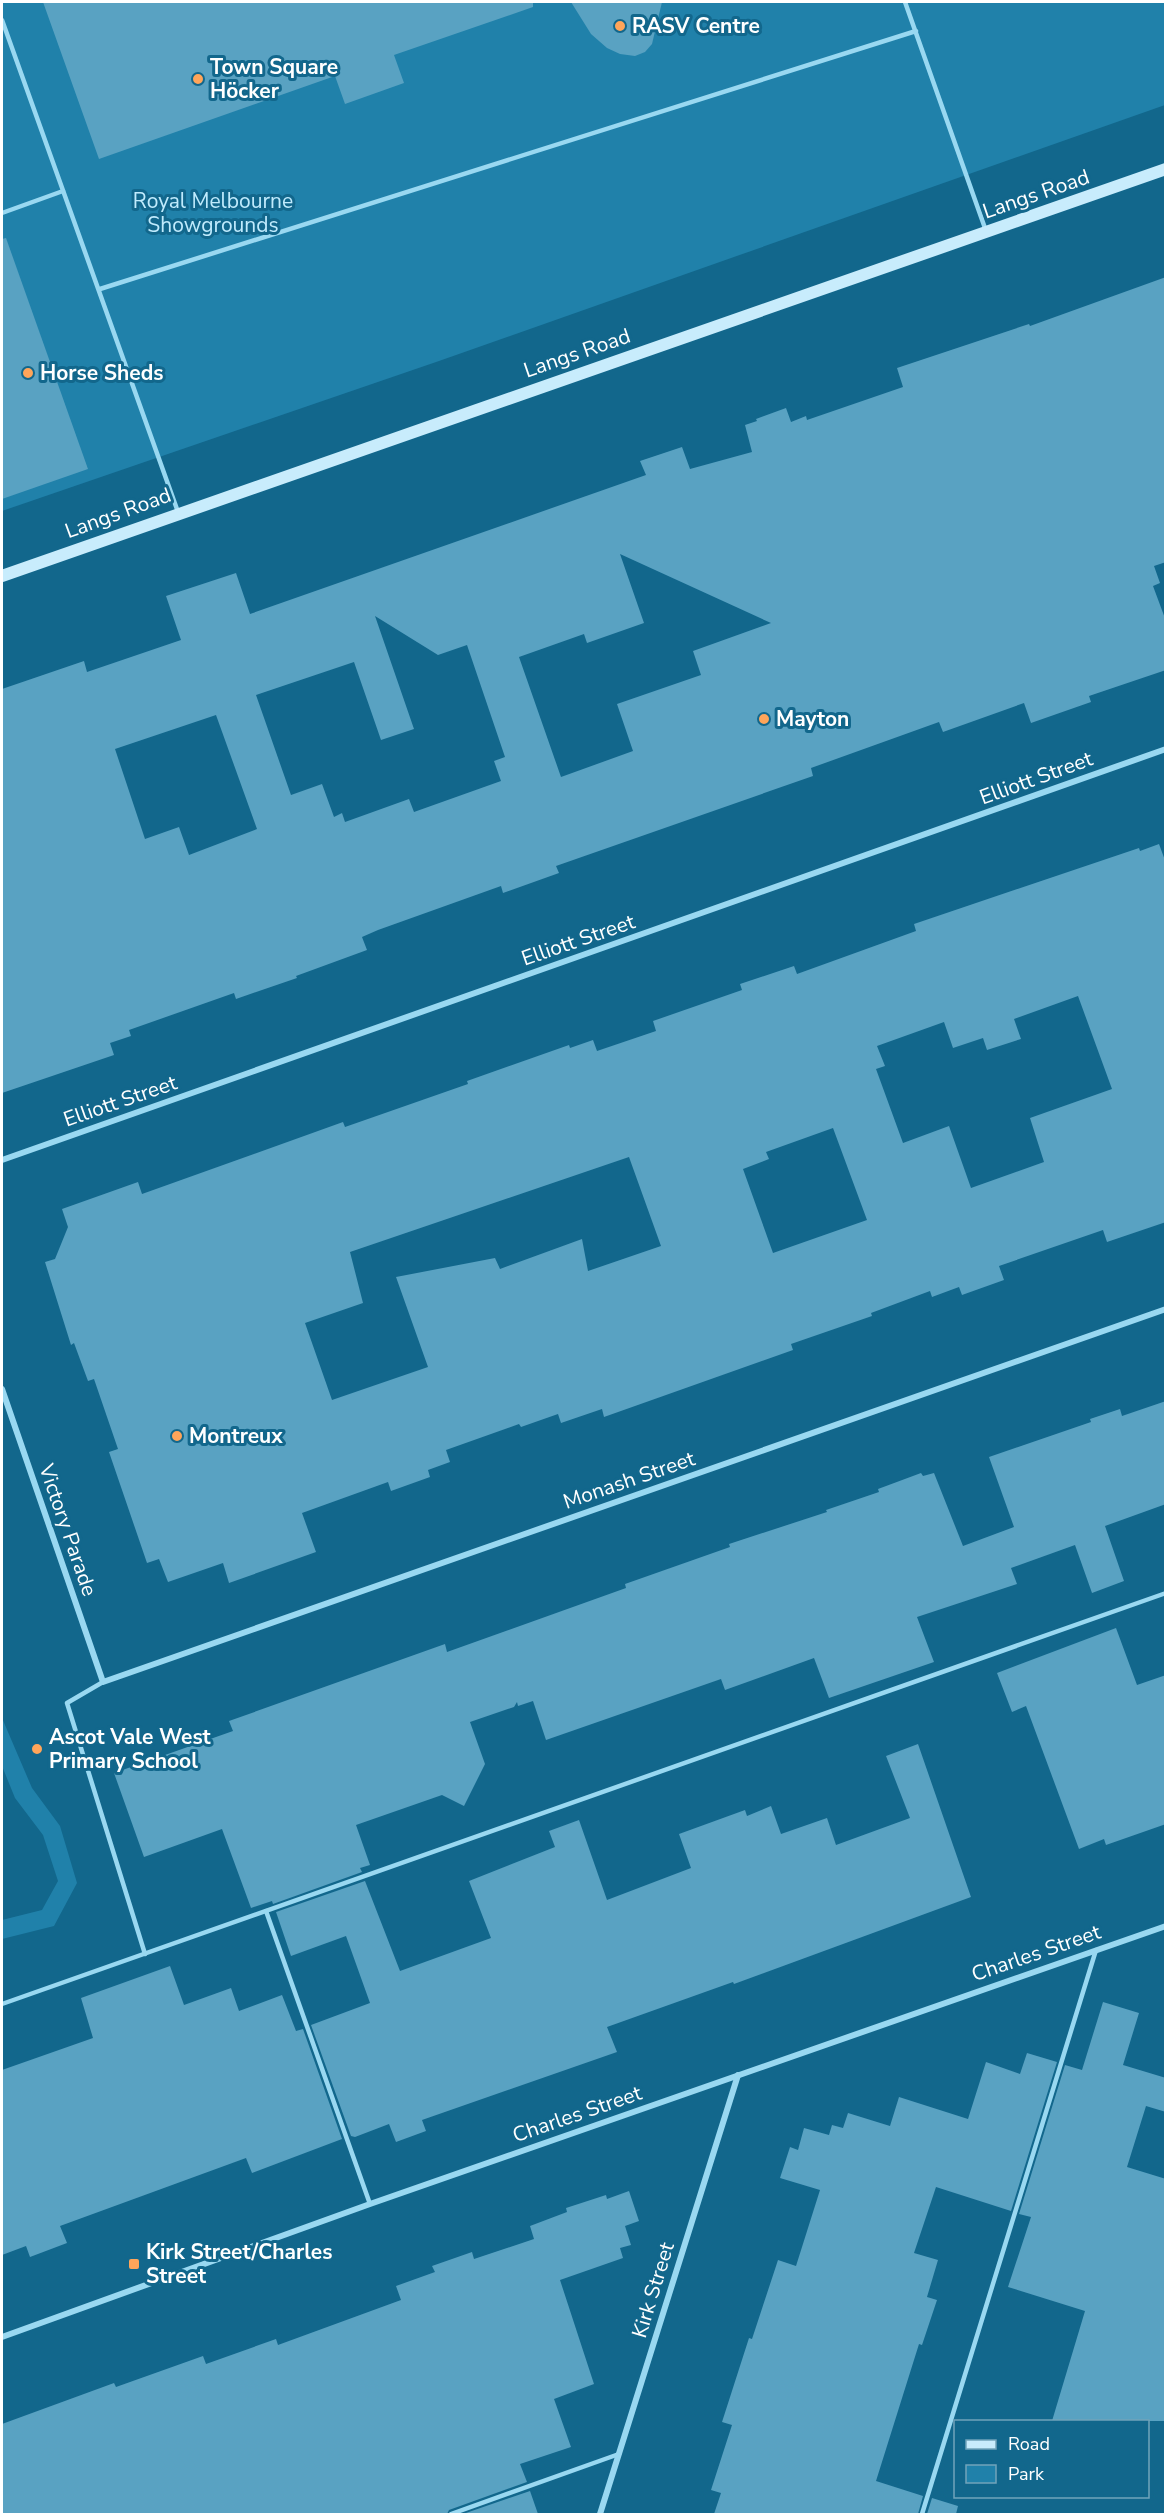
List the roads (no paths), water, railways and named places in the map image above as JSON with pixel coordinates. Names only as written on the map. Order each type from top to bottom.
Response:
[{"type":"main road","name":"Langs Road","points":[[2,576],[178,512],[1166,169]]},
{"type":"street","name":"Elliott Street","points":[[2,1160],[1166,749]]},
{"type":"street","name":"Monash Street","points":[[103,1682],[1166,1309]]},
{"type":"street","name":"Victory Parade","points":[[2,1389],[103,1682]]},
{"type":"street","name":"Charles Street","points":[[2,2337],[370,2204],[1166,1926]]},
{"type":"street","name":"Kirk Street","points":[[600,2514],[738,2075]]},
{"type":"lane","points":[[904,2],[986,232]]},
{"type":"lane","points":[[2,20],[178,512]]},
{"type":"lane","points":[[100,289],[916,31]]},
{"type":"lane","points":[[2,213],[63,191]]},
{"type":"lane","points":[[2,2004],[1166,1593]]},
{"type":"lane","points":[[103,1682],[67,1703],[145,1954]]},
{"type":"lane","points":[[266,1911],[370,2204]]},
{"type":"lane","points":[[922,2514],[1095,1950]]},
{"type":"lane","points":[[451,2514],[619,2454]]},
{"type":"place","name":"RASV Centre","points":[[620,26]]},
{"type":"place","name":"Town Square Höcker","points":[[198,79]]},
{"type":"place","name":"Horse Sheds","points":[[28,373]]},
{"type":"place","name":"Mayton","points":[[764,719]]},
{"type":"place","name":"Montreux","points":[[177,1436]]},
{"type":"place","name":"Ascot Vale West Primary School","points":[[37,1749]]},
{"type":"place","name":"Kirk Street/Charles Street","points":[[134,2264]]},
{"type":"park label","name":"Royal Melbourne Showgrounds","points":[[213,213]]}]
